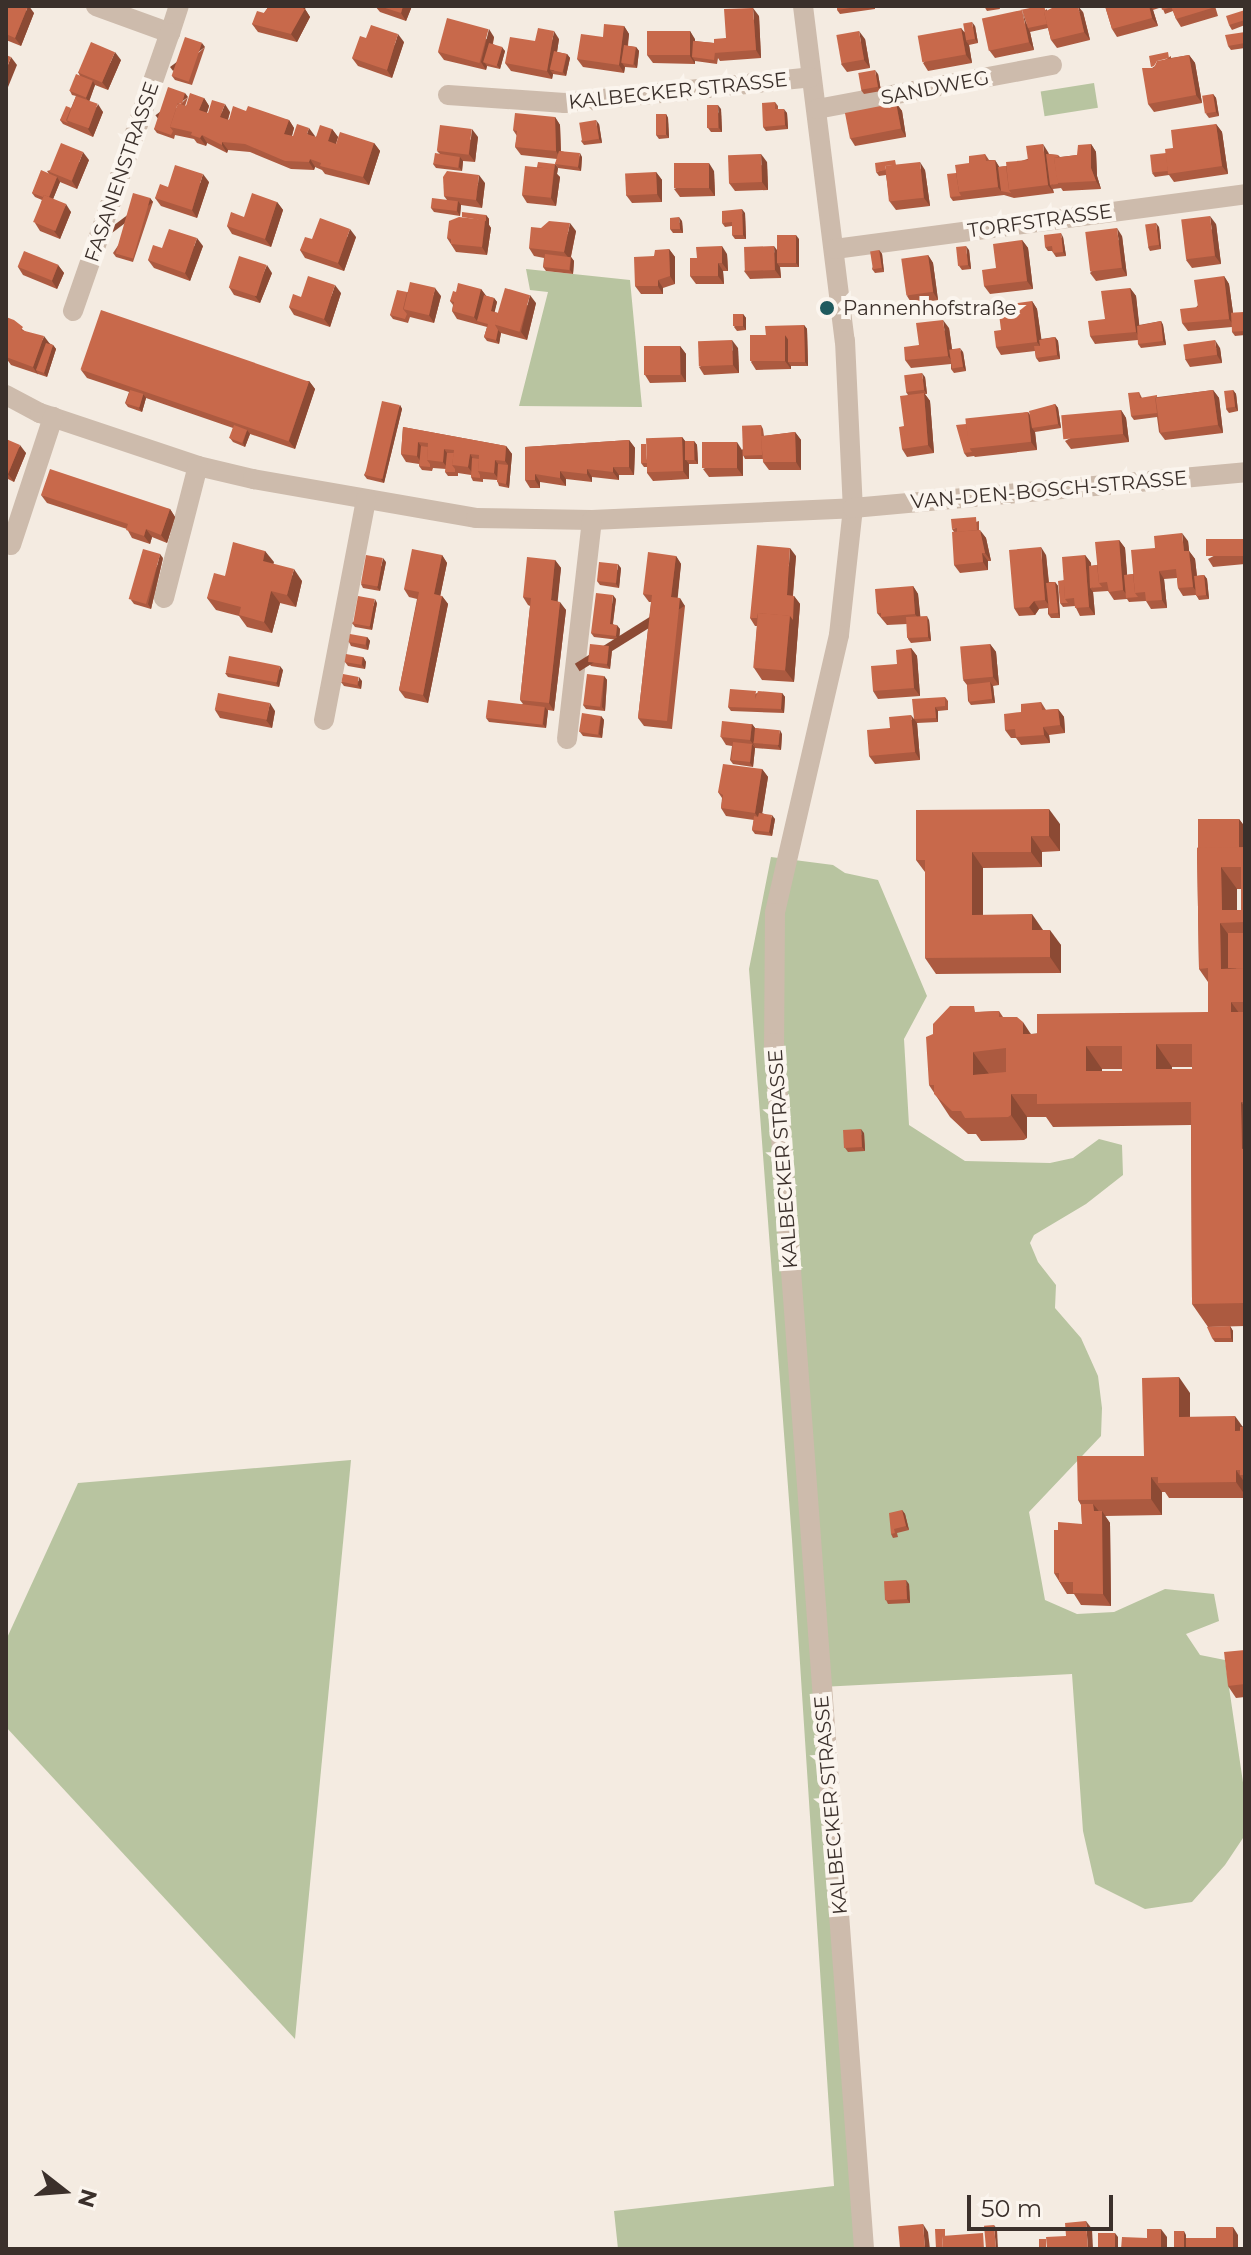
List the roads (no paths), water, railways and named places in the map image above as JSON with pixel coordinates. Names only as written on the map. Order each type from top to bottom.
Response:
[{"type":"street","points":[[96,6],[170,33]]},
{"type":"street","name":"FASANENSTRASSE","points":[[73,311],[179,6]]},
{"type":"street","name":"KALBECKER STRASSE","points":[[803,6],[835,249],[850,412],[853,508],[839,635],[775,913],[774,1043],[864,2249]]},
{"type":"street","name":"SANDWEG","points":[[817,109],[1052,65]]},
{"type":"street","name":"KALBECKER STRASSE","points":[[448,95],[565,103],[811,77]]},
{"type":"street","name":"TORFSTRASSE","points":[[835,249],[1245,194]]},
{"type":"street","points":[[6,395],[53,417],[198,466],[476,518],[592,520],[853,508]]},
{"type":"street","points":[[11,545],[53,417]]},
{"type":"street","points":[[164,598],[198,466]]},
{"type":"street","name":"VAN-DEN-BOSCH-STRASSE","points":[[853,508],[1245,472]]},
{"type":"street","points":[[324,720],[366,499]]},
{"type":"street","points":[[567,739],[592,520]]},
{"type":"place","name":"Pannenhofstraße","points":[[827,308]]}]
